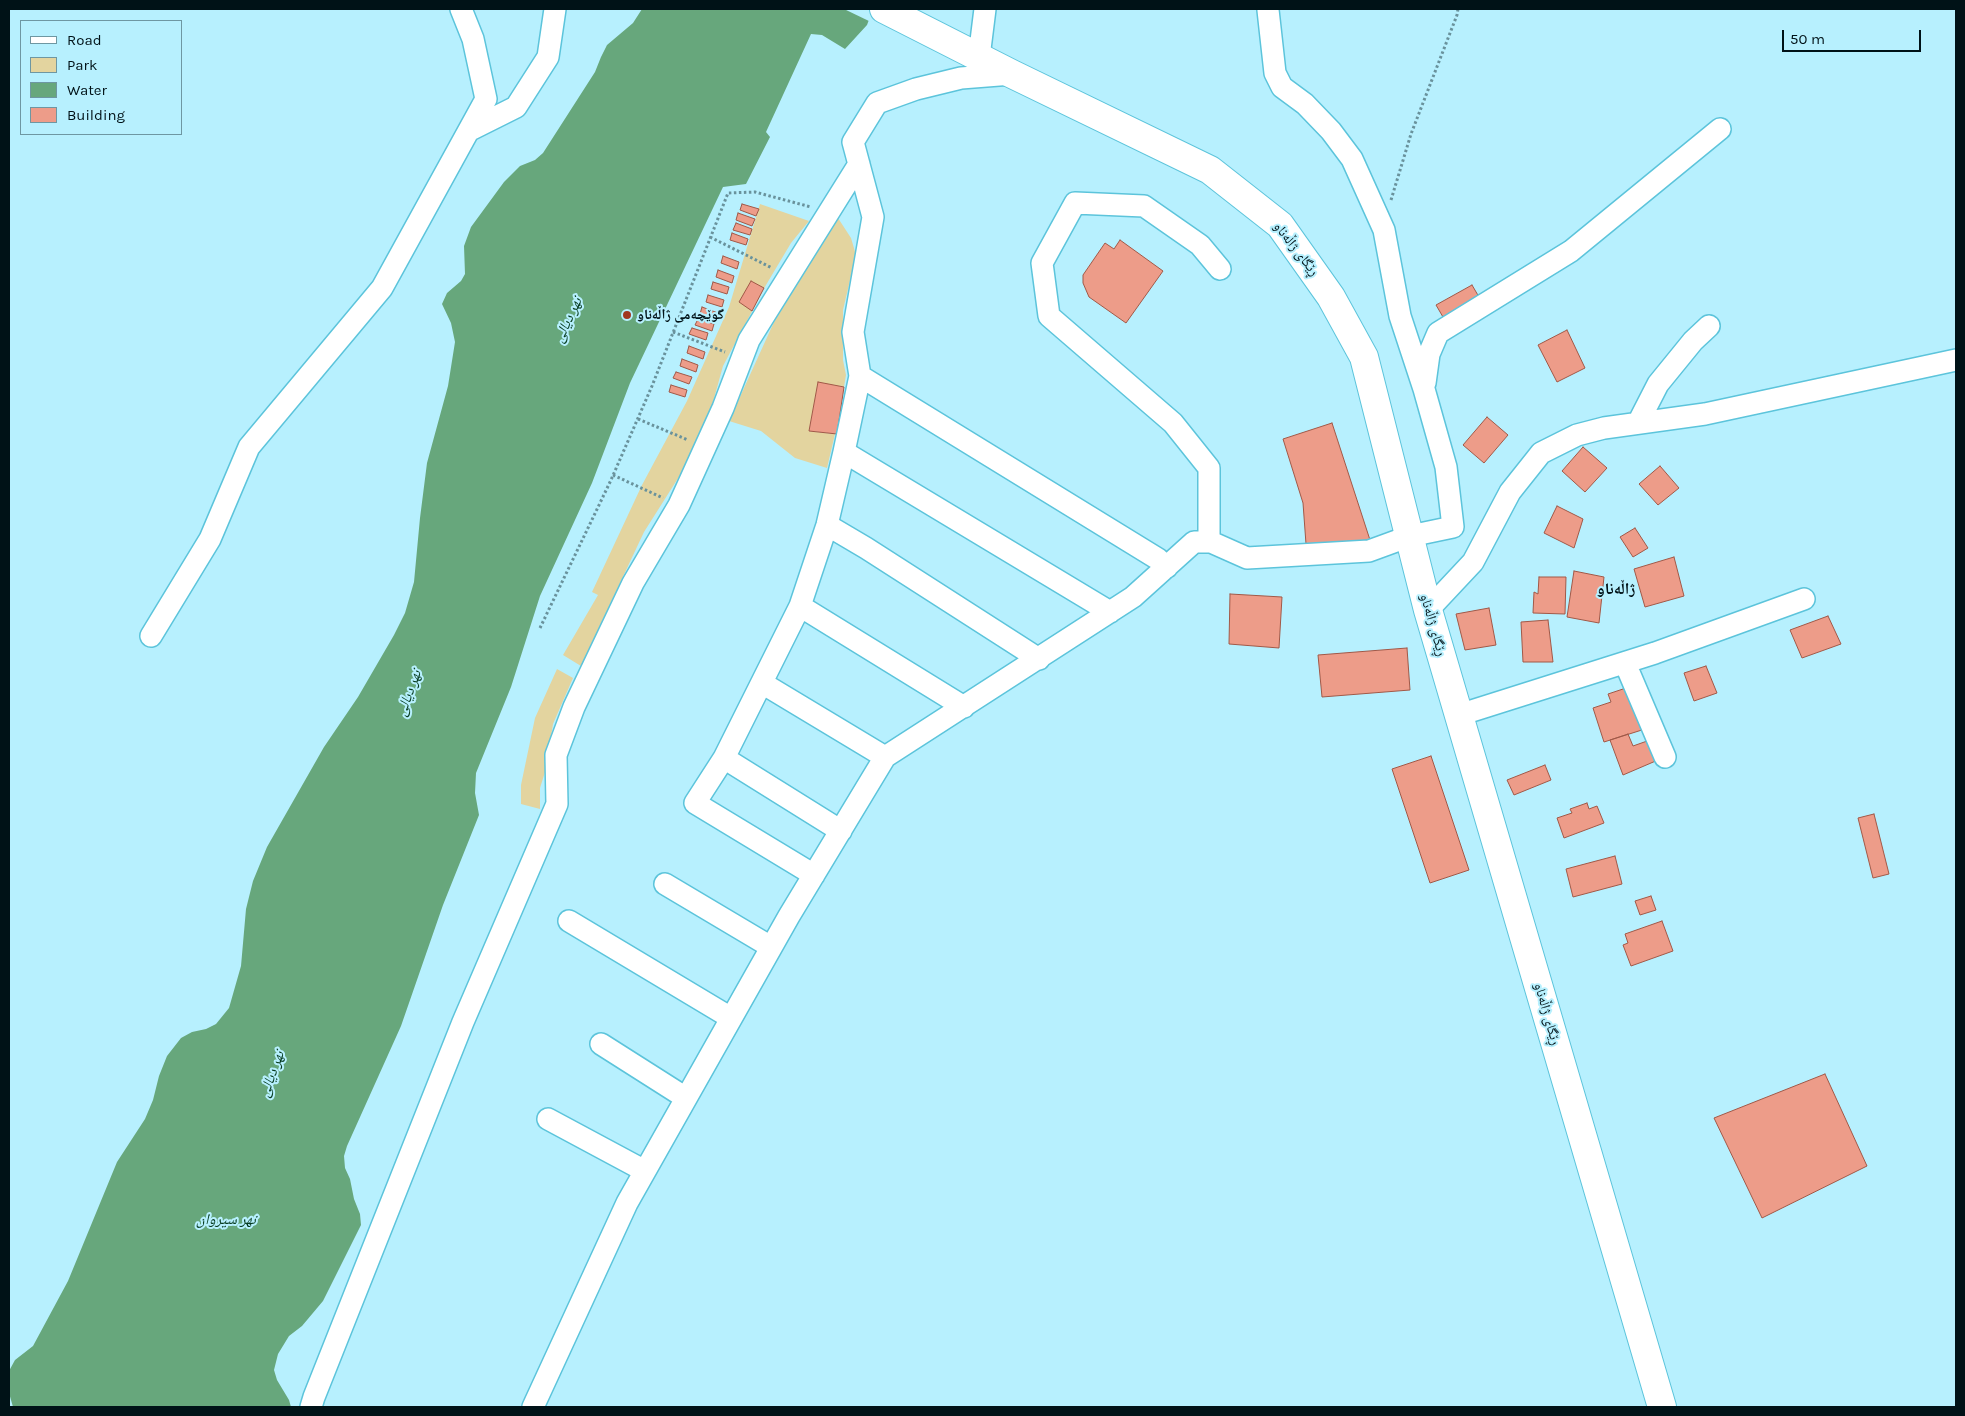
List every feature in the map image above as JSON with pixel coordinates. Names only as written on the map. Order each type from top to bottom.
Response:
[{"type":"main road","name":"ڕێگای ژاڵەناو","points":[[884,9],[1012,74],[1210,170],[1280,225],[1332,297],[1364,357],[1428,610],[1662,1407]]},
{"type":"street","points":[[151,636],[210,539],[249,447],[382,288],[486,99],[473,39],[461,9]]},
{"type":"street","points":[[470,130],[516,107],[548,57],[555,9]]},
{"type":"street","points":[[980,58],[985,9]]},
{"type":"street","points":[[533,1407],[627,1203],[771,947],[885,757],[1133,597],[1194,542],[1209,542],[1247,558],[1369,551],[1410,536],[1453,527],[1446,467],[1424,389],[1400,316],[1384,230],[1352,159],[1331,131],[1305,104],[1282,87],[1275,73],[1268,10]]},
{"type":"street","points":[[814,876],[694,803],[724,758],[800,606],[827,525],[860,376],[854,332],[873,218],[853,142],[877,103],[916,89],[962,78],[1012,74]]},
{"type":"street","points":[[1424,389],[1429,354],[1438,333],[1571,251],[1720,129]]},
{"type":"street","points":[[311,1407],[463,1022],[557,804],[556,755],[574,708],[633,583],[679,505],[705,448],[749,340],[858,164]]},
{"type":"street","points":[[1209,542],[1209,468],[1173,424],[1049,316],[1042,262],[1075,203],[1144,206],[1200,245],[1220,269]]},
{"type":"street","points":[[1638,424],[1658,384],[1693,340],[1709,326]]},
{"type":"street","points":[[1428,610],[1473,562],[1510,492],[1541,453],[1577,435],[1604,428],[1705,414],[1956,360]]},
{"type":"street","points":[[860,376],[1167,566]]},
{"type":"street","points":[[844,452],[1110,612]]},
{"type":"street","points":[[827,525],[1038,659]]},
{"type":"street","points":[[1459,714],[1655,654],[1804,599]]},
{"type":"street","points":[[800,606],[964,707]]},
{"type":"street","points":[[1625,663],[1665,757]]},
{"type":"street","points":[[762,683],[885,757]]},
{"type":"street","points":[[724,758],[841,831]]},
{"type":"street","points":[[665,884],[771,947]]},
{"type":"street","points":[[569,920],[731,1018]]},
{"type":"street","points":[[601,1044],[686,1098]]},
{"type":"street","points":[[548,1119],[645,1171]]},
{"type":"path","points":[[1384,230],[1411,134],[1458,9]]},
{"type":"path","points":[[540,628],[614,475],[728,193],[755,192],[829,212]]},
{"type":"path","points":[[710,237],[789,276]]},
{"type":"path","points":[[673,332],[742,359]]},
{"type":"path","points":[[638,419],[705,448]]},
{"type":"path","points":[[614,475],[679,505]]},
{"type":"green space","points":[[760,204],[809,221],[791,243],[766,285],[723,366],[710,413],[696,444],[682,472],[644,532],[581,666],[563,655],[598,595],[592,592],[642,485],[687,401],[729,307]]},
{"type":"green space","points":[[838,218],[851,238],[856,255],[843,310],[843,360],[846,375],[844,387],[818,383],[809,431],[835,434],[827,468],[795,458],[761,431],[729,421],[774,322]]},
{"type":"green space","points":[[557,669],[573,678],[553,724],[546,769],[540,788],[540,809],[521,804],[521,785],[535,718]]},
{"type":"water","name":"نهر سیروان","points":[[642,9],[873,9],[867,25],[845,49],[822,35],[811,34],[766,132],[770,137],[746,184],[723,187],[630,383],[592,483],[540,596],[511,687],[476,773],[475,793],[479,815],[443,905],[401,1026],[344,1156],[345,1168],[360,1214],[361,1225],[323,1301],[302,1326],[289,1336],[278,1354],[274,1370],[291,1407],[13,1407],[9,1393],[9,1371],[15,1360],[33,1346],[68,1281],[117,1162],[145,1119],[167,1056],[181,1038],[216,1024],[229,1008],[241,966],[246,909],[253,881],[267,847],[324,747],[358,697],[405,613],[414,582],[427,463],[448,386],[455,342],[451,323],[442,304],[447,293],[461,281],[465,274],[464,246],[471,227],[504,182],[520,166],[535,160],[543,153],[595,72],[607,45],[633,23]]},
{"type":"pier","points":[[844,9],[876,9],[871,22]]},
{"type":"building","points":[[742,204],[759,209],[756,216],[740,210]]},
{"type":"building","points":[[738,213],[755,219],[752,226],[736,220]]},
{"type":"building","points":[[736,223],[752,229],[750,235],[733,230]]},
{"type":"building","points":[[732,233],[748,239],[746,245],[730,240]]},
{"type":"building","points":[[1120,240],[1163,271],[1126,323],[1089,297],[1083,283],[1083,275],[1105,243],[1114,249]]},
{"type":"building","points":[[723,256],[739,262],[737,269],[721,263]]},
{"type":"building","points":[[718,270],[734,276],[732,283],[716,277]]},
{"type":"building","points":[[751,281],[764,288],[752,311],[739,302]]},
{"type":"building","points":[[713,282],[729,287],[727,294],[711,289]]},
{"type":"building","points":[[1472,285],[1479,297],[1443,317],[1436,305]]},
{"type":"building","points":[[708,295],[724,300],[722,307],[706,302]]},
{"type":"building","points":[[702,307],[718,313],[716,319],[700,314]]},
{"type":"building","points":[[698,319],[714,324],[712,331],[695,325]]},
{"type":"building","points":[[692,328],[708,333],[706,340],[689,334]]},
{"type":"building","points":[[1567,330],[1585,368],[1557,382],[1538,345]]},
{"type":"building","points":[[689,346],[705,352],[703,359],[687,353]]},
{"type":"building","points":[[682,359],[698,365],[696,372],[680,366]]},
{"type":"building","points":[[676,372],[692,377],[689,384],[673,378]]},
{"type":"building","points":[[818,382],[844,387],[837,434],[809,431]]},
{"type":"building","points":[[671,385],[687,390],[685,397],[669,392]]},
{"type":"building","points":[[1487,417],[1508,435],[1484,463],[1463,445]]},
{"type":"building","points":[[1332,423],[1370,540],[1306,544],[1303,503],[1283,439]]},
{"type":"building","points":[[1583,447],[1607,468],[1585,492],[1562,471]]},
{"type":"building","points":[[1660,466],[1679,488],[1658,505],[1639,484]]},
{"type":"building","points":[[1557,506],[1583,519],[1574,548],[1544,533]]},
{"type":"building","points":[[1635,528],[1648,548],[1633,557],[1620,537]]},
{"type":"building","points":[[1674,557],[1684,596],[1645,607],[1634,569]]},
{"type":"building","points":[[1574,571],[1604,577],[1599,623],[1567,617]]},
{"type":"building","points":[[1539,577],[1566,577],[1565,614],[1533,613],[1534,592],[1538,594]]},
{"type":"building","points":[[1230,594],[1282,597],[1279,648],[1229,644]]},
{"type":"building","points":[[1489,608],[1496,645],[1465,650],[1456,614]]},
{"type":"building","points":[[1828,616],[1841,644],[1802,658],[1790,630]]},
{"type":"building","points":[[1548,620],[1553,662],[1523,662],[1521,622]]},
{"type":"building","points":[[1407,648],[1410,690],[1322,697],[1318,655]]},
{"type":"building","points":[[1706,666],[1717,693],[1694,701],[1684,673]]},
{"type":"building","points":[[1626,688],[1645,729],[1604,742],[1593,708],[1611,702],[1608,694]]},
{"type":"building","points":[[1628,734],[1633,746],[1650,740],[1658,760],[1623,775],[1610,740]]},
{"type":"building","points":[[1431,756],[1469,870],[1430,883],[1392,769]]},
{"type":"building","points":[[1545,765],[1551,780],[1514,795],[1507,780]]},
{"type":"building","points":[[1587,803],[1589,809],[1597,806],[1604,823],[1564,838],[1557,818],[1572,813],[1570,809]]},
{"type":"building","points":[[1874,814],[1889,874],[1873,878],[1858,818]]},
{"type":"building","points":[[1615,856],[1622,884],[1573,897],[1566,869]]},
{"type":"building","points":[[1651,896],[1656,910],[1640,915],[1635,901]]},
{"type":"building","points":[[1662,921],[1673,951],[1631,966],[1623,945],[1628,943],[1625,934]]},
{"type":"building","points":[[1825,1074],[1867,1166],[1762,1218],[1714,1118]]},
{"type":"place","name":"گوێچەمی ژاڵەناو","points":[[627,315]]},
{"type":"district","name":"ژاڵەناو","points":[[1616,589]]},
{"type":"water label","name":"نهر ديالى","points":[[568,320]]},
{"type":"water label","name":"نهر ديالى","points":[[409,693]]},
{"type":"water label","name":"نهر ديالى","points":[[272,1074]]}]
